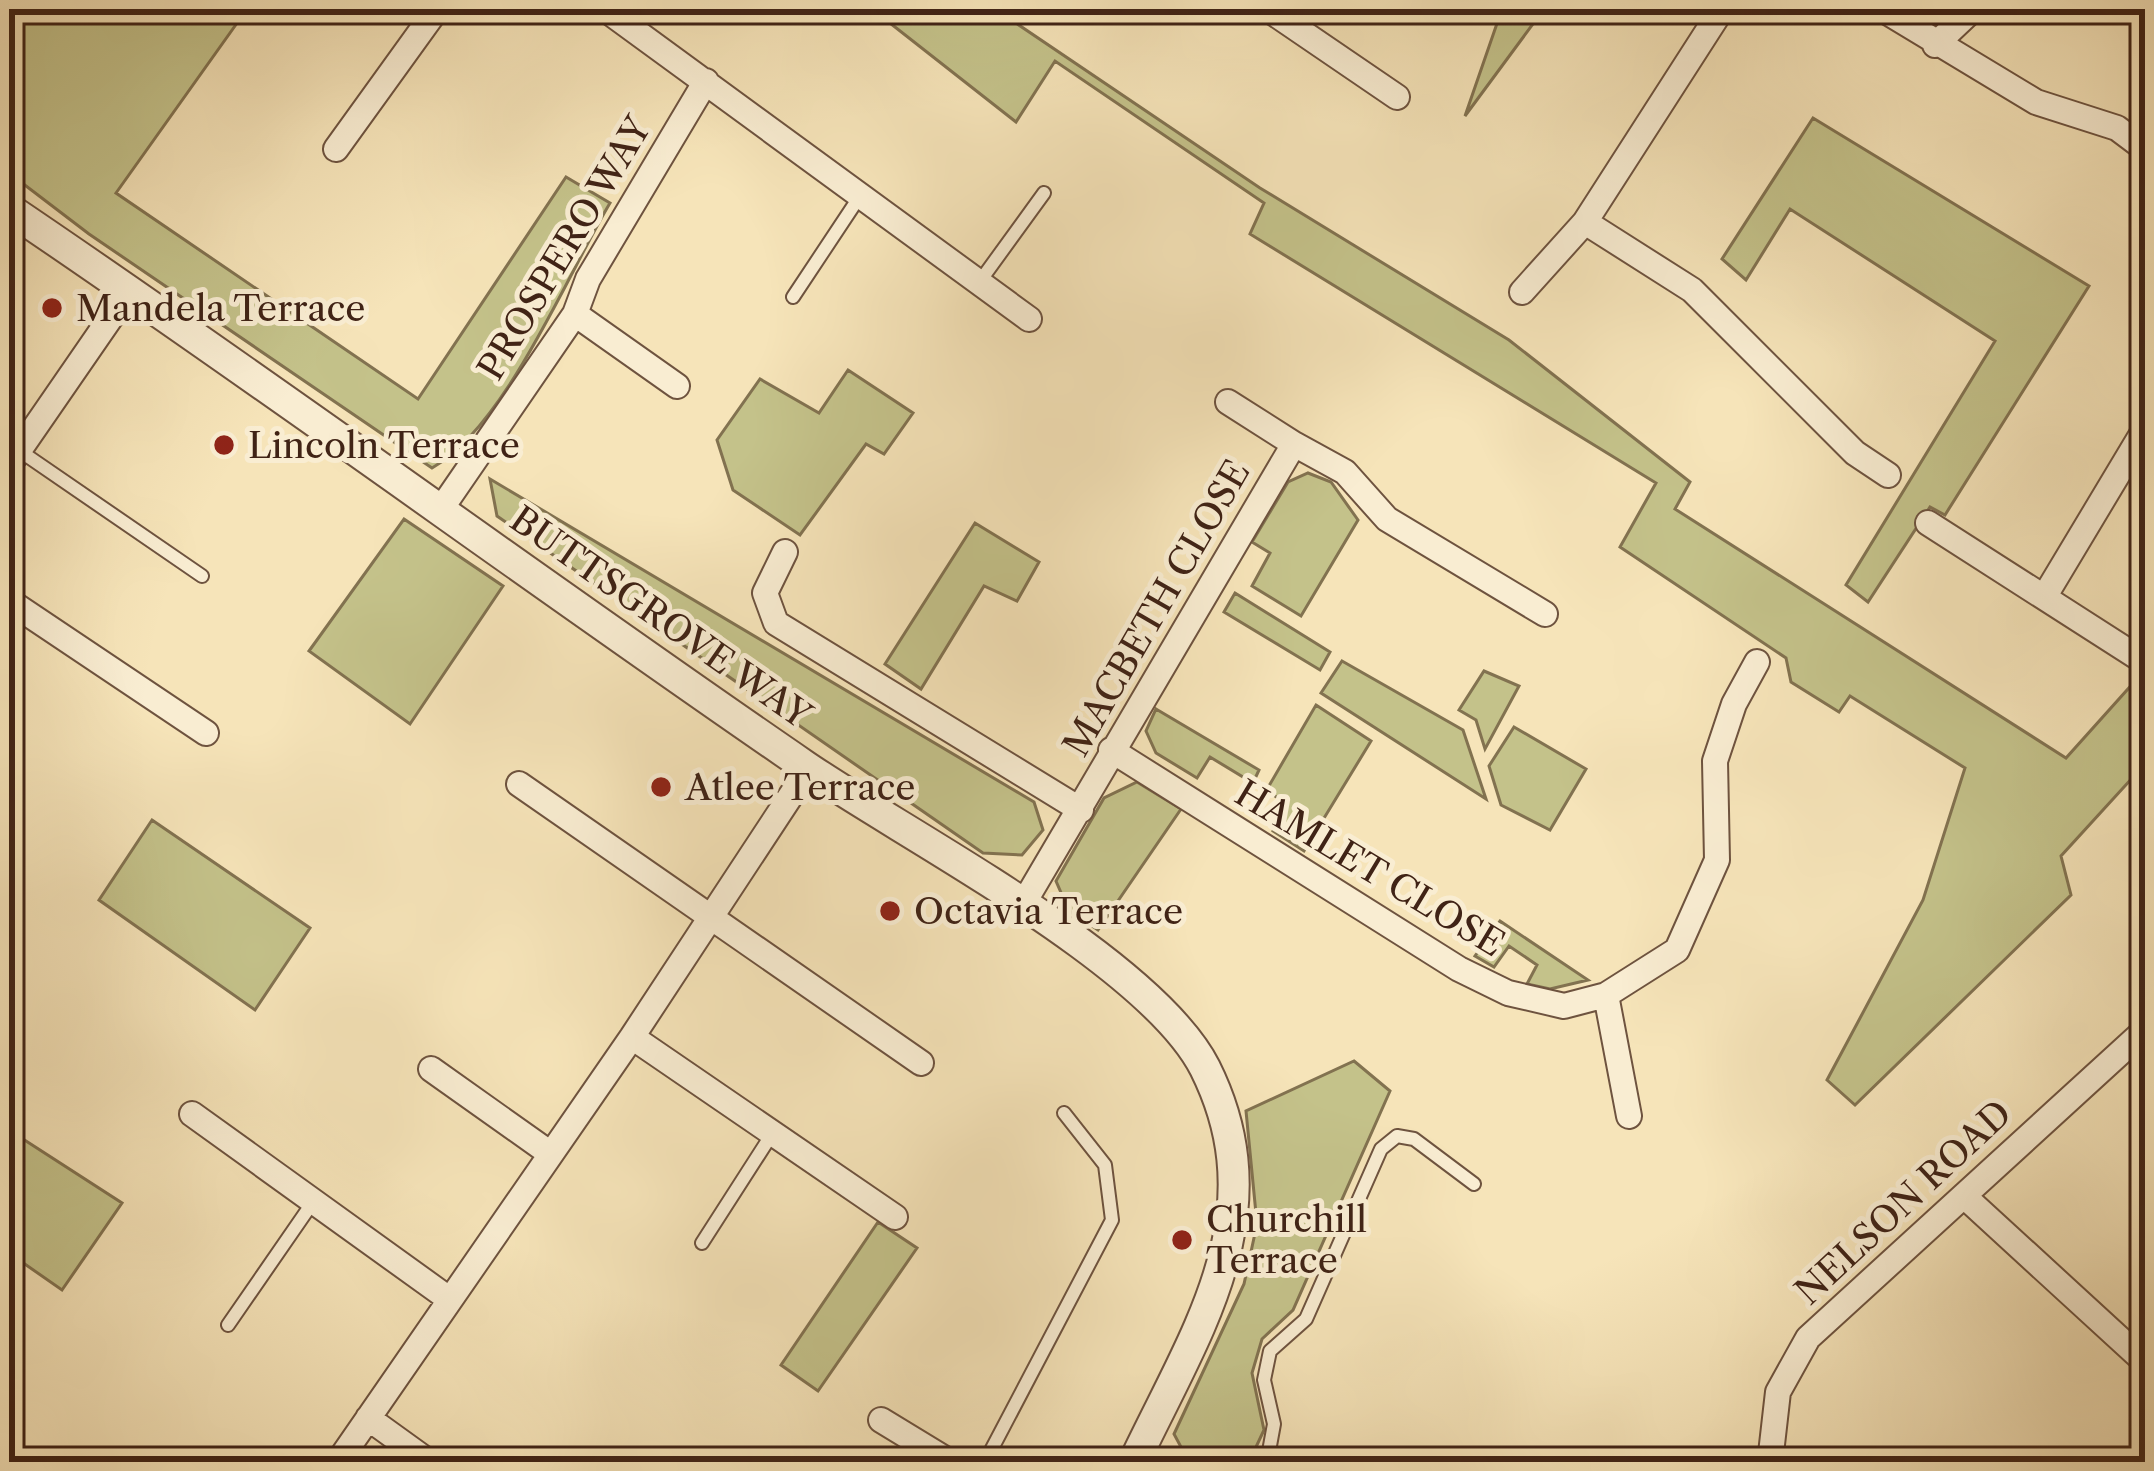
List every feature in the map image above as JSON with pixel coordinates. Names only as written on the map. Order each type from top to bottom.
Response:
[{"type":"street","points":[[336,149],[437,9]]},
{"type":"street","points":[[605,9],[631,17],[858,199],[1029,319]]},
{"type":"street","points":[[1268,9],[1397,97]]},
{"type":"street","points":[[1522,292],[1585,222],[1722,9]]},
{"type":"street","points":[[1882,9],[2036,102],[2116,128],[2145,148]]},
{"type":"street","points":[[1935,45],[1973,9]]},
{"type":"street","name":"PROSPERO WAY","points":[[441,508],[575,314],[588,279],[706,81]]},
{"type":"street","name":"BUTTSGROVE WAY","points":[[9,208],[808,768],[1022,906],[1130,982],[1177,1027],[1204,1067],[1232,1147],[1237,1191],[1226,1257],[1134,1462]]},
{"type":"street","points":[[1585,222],[1692,290],[1855,453],[1888,475]]},
{"type":"street","points":[[13,453],[129,291]]},
{"type":"street","points":[[575,314],[677,386]]},
{"type":"street","name":"MACBETH CLOSE","points":[[1228,402],[1346,472],[1387,519],[1545,614]]},
{"type":"street","points":[[2046,594],[2145,429]]},
{"type":"street","name":"MACBETH CLOSE","points":[[1022,906],[1294,444]]},
{"type":"street","points":[[1928,523],[2046,594],[2145,662]]},
{"type":"street","name":"MACBETH CLOSE","points":[[785,552],[764,593],[776,623],[1081,810]]},
{"type":"street","points":[[9,601],[206,733]]},
{"type":"street","name":"HAMLET CLOSE","points":[[1111,750],[1459,970],[1508,993],[1564,1006],[1606,995],[1677,950],[1717,860],[1715,761],[1734,704],[1757,662]]},
{"type":"street","points":[[338,1462],[632,1036],[808,768]]},
{"type":"street","points":[[519,784],[921,1063]]},
{"type":"street","points":[[1606,995],[1629,1116]]},
{"type":"street","name":"NELSON ROAD","points":[[1770,1462],[1778,1392],[1808,1338],[2145,1030]]},
{"type":"street","points":[[632,1036],[895,1217]]},
{"type":"street","points":[[431,1070],[548,1152]]},
{"type":"street","points":[[192,1114],[449,1299]]},
{"type":"street","points":[[1964,1196],[2145,1362]]},
{"type":"street","points":[[368,1418],[429,1462]]},
{"type":"street","points":[[881,1420],[950,1462]]},
{"type":"lane","points":[[978,285],[1044,194]]},
{"type":"lane","points":[[793,297],[858,199]]},
{"type":"lane","points":[[13,453],[202,576]]},
{"type":"lane","points":[[986,1462],[1112,1220],[1105,1165],[1064,1113]]},
{"type":"lane","points":[[702,1243],[773,1133]]},
{"type":"lane","points":[[1267,1462],[1274,1424],[1264,1380],[1270,1351],[1306,1318],[1381,1150],[1397,1136],[1414,1138],[1474,1184]]},
{"type":"lane","points":[[228,1325],[313,1202]]},
{"type":"shaded area","points":[[9,9],[247,9],[116,193],[418,399],[566,177],[610,203],[509,385],[459,448],[432,468],[89,234],[9,173]]},
{"type":"shaded area","points":[[872,9],[995,9],[1260,188],[1509,340],[1690,482],[1675,509],[2066,758],[2145,670],[2145,764],[2061,856],[2071,895],[1855,1105],[1827,1080],[1923,900],[1965,768],[1850,696],[1839,712],[1791,682],[1786,658],[1620,547],[1656,483],[1250,234],[1264,203],[1055,61],[1016,122]]},
{"type":"shaded area","points":[[1502,9],[1544,9],[1465,116]]},
{"type":"shaded area","points":[[1813,118],[2089,286],[1945,515],[1930,507],[1868,602],[1846,585],[1995,341],[1790,209],[1746,280],[1722,259]]},
{"type":"shaded area","points":[[848,370],[913,413],[884,454],[866,444],[800,535],[733,490],[717,440],[760,379],[819,413]]},
{"type":"shaded area","points":[[1308,473],[1331,482],[1358,520],[1301,616],[1252,586],[1270,553],[1252,542],[1288,482]]},
{"type":"shaded area","points":[[490,479],[1034,802],[1043,830],[1022,855],[983,853],[497,516]]},
{"type":"shaded area","points":[[404,519],[503,586],[410,724],[309,651]]},
{"type":"shaded area","points":[[975,523],[1039,562],[1017,601],[984,586],[921,689],[885,664]]},
{"type":"shaded area","points":[[1235,593],[1330,652],[1320,670],[1224,612]]},
{"type":"shaded area","points":[[1342,661],[1463,730],[1486,799],[1321,693]]},
{"type":"shaded area","points":[[1484,671],[1519,686],[1485,749],[1476,720],[1459,710]]},
{"type":"shaded area","points":[[1316,705],[1371,741],[1304,851],[1273,831],[1287,803],[1266,791]]},
{"type":"shaded area","points":[[1156,709],[1259,770],[1253,783],[1210,757],[1197,778],[1156,753],[1146,731]]},
{"type":"shaded area","points":[[1514,727],[1586,769],[1550,830],[1501,805],[1489,766]]},
{"type":"shaded area","points":[[1137,782],[1181,809],[1098,930],[1069,911],[1056,881],[1104,798]]},
{"type":"shaded area","points":[[152,820],[310,928],[255,1010],[99,900]]},
{"type":"shaded area","points":[[1500,921],[1588,980],[1550,989],[1527,984],[1537,965],[1509,946],[1494,967],[1475,956]]},
{"type":"shaded area","points":[[1354,1061],[1390,1091],[1293,1310],[1262,1339],[1252,1373],[1264,1430],[1249,1462],[1189,1462],[1174,1434],[1244,1284],[1257,1224],[1246,1111]]},
{"type":"shaded area","points":[[9,1130],[122,1203],[62,1290],[9,1253]]},
{"type":"shaded area","points":[[878,1222],[917,1248],[818,1391],[781,1365]]},
{"type":"place","name":"Mandela Terrace","points":[[52,308]]},
{"type":"place","name":"Lincoln Terrace","points":[[224,445]]},
{"type":"place","name":"Atlee Terrace","points":[[661,787]]},
{"type":"place","name":"Octavia Terrace","points":[[890,911]]},
{"type":"place","name":"Churchill Terrace","points":[[1182,1240]]}]
